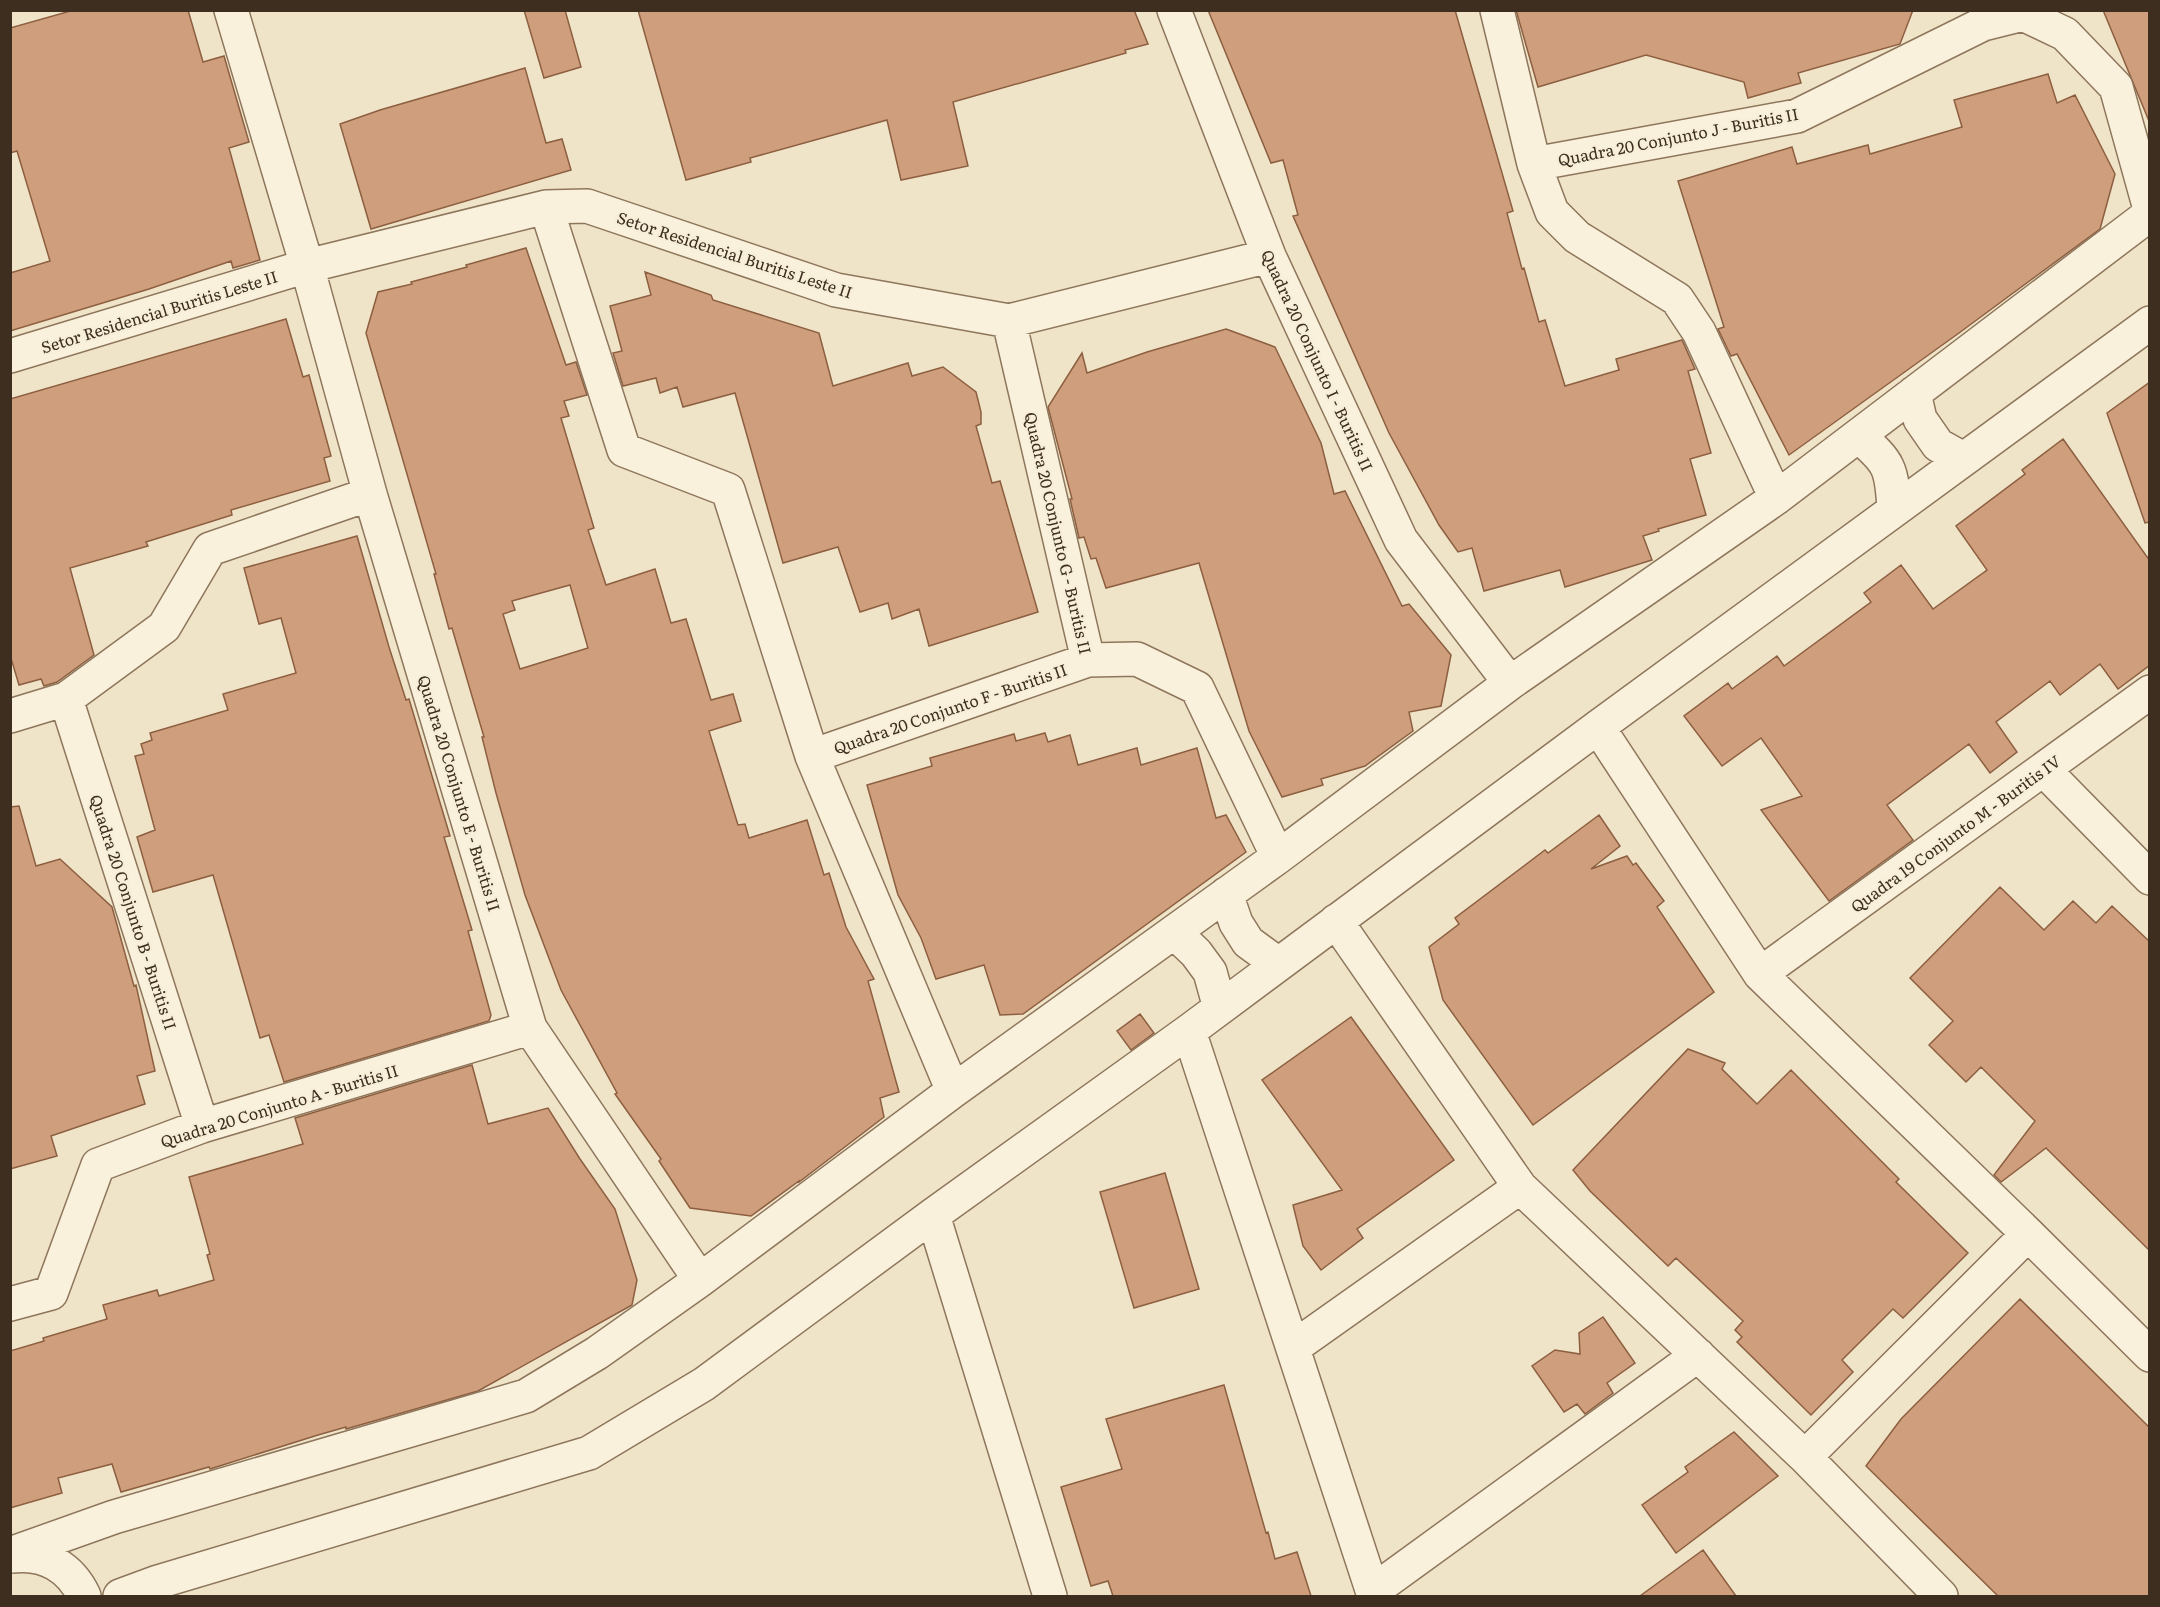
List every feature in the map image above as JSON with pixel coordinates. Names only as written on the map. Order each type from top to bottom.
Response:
[{"type":"street","points":[[231,10],[307,266]]},
{"type":"street","name":"Quadra 20 Conjunto I - Buritis II","points":[[1174,10],[1269,256],[1401,540],[1510,683]]},
{"type":"street","points":[[1497,10],[1534,164],[1552,212],[1577,237],[1677,299],[1699,332],[1776,498]]},
{"type":"street","name":"Quadra 20 Conjunto J - Buritis II","points":[[1534,164],[1797,116],[1981,17],[2023,14],[2065,34],[2116,87],[2150,208]]},
{"type":"street","name":"Setor Residencial Buritis Leste II","points":[[10,356],[307,266],[546,207],[587,206],[836,290],[1009,321],[1269,256]]},
{"type":"street","points":[[546,207],[624,450],[728,490],[812,756],[953,1091]]},
{"type":"street","points":[[10,1556],[114,1517],[526,1396],[597,1353],[700,1280],[953,1091],[1278,857],[1510,683],[1776,498],[2150,214]]},
{"type":"street","name":"Quadra 20 Conjunto E - Buritis II","points":[[307,266],[370,494],[530,1028],[700,1280]]},
{"type":"street","name":"Quadra 20 Conjunto G - Buritis II","points":[[1009,321],[1088,660],[1137,658],[1197,688],[1278,857]]},
{"type":"street","points":[[120,1596],[158,1582],[589,1453],[704,1384],[933,1215],[1189,1031],[1598,727],[2150,323]]},
{"type":"street","points":[[1914,393],[1920,419],[1938,445],[1963,459]]},
{"type":"street","points":[[1858,436],[1880,453],[1893,478],[1894,510]]},
{"type":"street","points":[[10,716],[66,699],[164,627],[210,549],[370,494]]},
{"type":"street","name":"Quadra 20 Conjunto F - Buritis II","points":[[812,756],[1088,660]]},
{"type":"street","name":"Quadra 19 Conjunto M - Buritis IV","points":[[1760,974],[2150,692]]},
{"type":"street","name":"Quadra 20 Conjunto B - Buritis II","points":[[66,699],[202,1126]]},
{"type":"street","points":[[1598,727],[1760,974],[2150,1355]]},
{"type":"street","points":[[2044,770],[2150,878]]},
{"type":"street","points":[[1226,894],[1236,923],[1248,942],[1278,964]]},
{"type":"street","points":[[1336,921],[1521,1187],[1805,1457],[1941,1596]]},
{"type":"street","points":[[1174,932],[1196,953],[1210,972],[1220,1008]]},
{"type":"street","name":"Quadra 20 Conjunto A - Buritis II","points":[[10,1304],[51,1293],[98,1165],[202,1126],[530,1028]]},
{"type":"street","points":[[1189,1031],[1374,1594],[1698,1355]]},
{"type":"street","points":[[1294,1347],[1521,1187]]},
{"type":"street","points":[[933,1215],[1050,1596]]},
{"type":"street","points":[[1805,1457],[2028,1234]]},
{"type":"street","points":[[10,1556],[28,1554],[56,1563],[77,1582],[84,1596]]},
{"type":"building","points":[[74,10],[188,10],[203,62],[224,56],[249,142],[229,148],[260,260],[233,268],[231,261],[149,289],[10,331],[10,273],[50,261],[17,151],[10,153],[10,28]]},
{"type":"building","points":[[524,10],[565,10],[581,67],[544,78]]},
{"type":"building","points":[[638,10],[1134,10],[1148,44],[1125,50],[1126,53],[953,102],[968,166],[901,180],[887,120],[750,158],[751,162],[686,180]]},
{"type":"building","points":[[1208,10],[1455,10],[1513,211],[1507,213],[1522,269],[1524,268],[1539,322],[1545,320],[1565,386],[1619,370],[1616,359],[1682,340],[1695,369],[1688,371],[1711,453],[1690,459],[1706,515],[1658,529],[1659,531],[1643,536],[1652,560],[1565,587],[1560,570],[1484,591],[1472,548],[1458,552],[1439,525],[1389,433],[1293,216],[1298,215],[1283,160],[1271,163]]},
{"type":"building","points":[[1516,10],[1913,10],[1900,44],[1798,73],[1801,83],[1748,98],[1744,82],[1646,55],[1538,87]]},
{"type":"building","points":[[2103,10],[2150,10],[2150,121],[2149,121]]},
{"type":"building","points":[[525,68],[546,143],[562,139],[571,170],[371,229],[340,124],[380,110]]},
{"type":"building","points":[[2048,74],[2057,103],[2075,95],[2115,174],[2100,229],[1789,455],[1737,354],[1731,356],[1718,329],[1724,327],[1678,181],[1792,147],[1797,164],[1868,145],[1870,154],[1962,127],[1954,100]]},
{"type":"building","points":[[526,248],[566,365],[576,362],[587,395],[564,401],[569,416],[561,418],[594,528],[588,530],[606,585],[655,569],[671,623],[686,619],[711,700],[733,694],[741,721],[709,731],[738,825],[745,824],[749,838],[807,820],[824,875],[829,873],[846,927],[874,979],[868,981],[899,1092],[880,1098],[884,1117],[751,1216],[690,1208],[659,1161],[661,1159],[615,1094],[617,1093],[561,990],[525,895],[496,793],[482,737],[484,737],[452,628],[449,629],[434,574],[436,574],[366,333],[378,292],[412,284],[411,282],[467,267],[466,265]],"holes":[[[570,585],[588,648],[520,669],[503,614],[515,610],[512,601]]]},
{"type":"building","points":[[645,272],[711,295],[713,300],[819,333],[833,386],[908,363],[912,376],[943,367],[976,392],[981,412],[981,424],[976,426],[992,483],[1000,481],[1038,612],[929,646],[919,609],[892,619],[888,603],[860,612],[838,547],[783,563],[735,393],[683,407],[677,387],[660,393],[656,378],[623,386],[613,353],[622,351],[610,306],[651,295]]},
{"type":"building","points":[[286,319],[303,377],[309,375],[331,456],[324,458],[330,481],[231,510],[232,515],[146,542],[148,546],[70,568],[94,655],[57,682],[44,686],[41,679],[19,685],[10,655],[10,399]]},
{"type":"building","points":[[1226,329],[1275,347],[1321,443],[1334,494],[1345,491],[1402,606],[1409,604],[1451,655],[1441,706],[1409,712],[1413,731],[1365,766],[1321,779],[1323,785],[1282,797],[1249,731],[1199,563],[1106,588],[1096,558],[1091,559],[1084,537],[1079,538],[1070,499],[1072,499],[1048,407],[1082,353],[1087,373],[1147,352]]},
{"type":"building","points":[[2150,382],[2150,522],[2145,523],[2107,413]]},
{"type":"building","points":[[2063,439],[2150,561],[2150,665],[2118,689],[2100,664],[2060,695],[2050,681],[1996,722],[2017,752],[1990,773],[1969,744],[1887,805],[1913,840],[1829,901],[1761,810],[1802,796],[1761,738],[1722,766],[1684,716],[1728,683],[1732,689],[1777,656],[1784,666],[1871,602],[1864,593],[1901,565],[1933,609],[1987,570],[1956,526],[2025,474],[2022,470]]},
{"type":"building","points":[[357,536],[389,647],[406,700],[409,699],[450,836],[444,837],[472,930],[468,931],[491,1015],[489,1021],[284,1082],[269,1035],[260,1038],[213,875],[153,892],[137,837],[155,830],[135,756],[144,754],[141,744],[152,740],[150,733],[228,710],[223,694],[296,673],[281,618],[259,624],[244,568]]},
{"type":"building","points":[[1045,733],[1048,742],[1070,735],[1078,765],[1137,748],[1141,765],[1197,748],[1216,818],[1226,815],[1246,852],[1023,1014],[1000,1015],[984,965],[936,979],[921,938],[898,895],[867,785],[932,766],[930,758],[1014,734],[1016,741]]},
{"type":"building","points":[[19,806],[36,866],[60,859],[112,907],[134,986],[136,985],[155,1071],[137,1076],[145,1104],[51,1136],[57,1156],[10,1169],[10,807]]},
{"type":"building","points":[[1599,815],[1620,846],[1591,869],[1627,856],[1633,865],[1636,863],[1664,901],[1657,907],[1714,992],[1533,1125],[1443,1000],[1429,947],[1459,924],[1455,918],[1545,850],[1548,853]]},
{"type":"building","points":[[2000,887],[2044,930],[2073,901],[2096,923],[2112,906],[2150,942],[2150,1251],[2046,1148],[2001,1182],[1994,1175],[2035,1121],[1981,1067],[1966,1082],[1929,1045],[1953,1021],[1910,978]]},
{"type":"building","points":[[1140,1014],[1154,1033],[1131,1050],[1117,1031]]},
{"type":"building","points":[[1351,1017],[1454,1160],[1357,1229],[1363,1238],[1321,1270],[1303,1246],[1293,1205],[1342,1190],[1262,1080]]},
{"type":"building","points":[[1688,1049],[1725,1063],[1722,1069],[1757,1104],[1791,1070],[1899,1179],[1896,1182],[1968,1253],[1903,1318],[1893,1309],[1842,1360],[1853,1372],[1811,1415],[1737,1342],[1742,1337],[1735,1330],[1743,1321],[1676,1258],[1668,1266],[1590,1191],[1573,1170]]},
{"type":"building","points":[[472,1065],[488,1124],[548,1108],[615,1209],[637,1280],[632,1305],[478,1391],[318,1435],[210,1469],[209,1467],[121,1492],[112,1464],[58,1478],[62,1493],[10,1508],[10,1351],[44,1341],[43,1338],[107,1319],[103,1305],[157,1290],[159,1296],[214,1280],[207,1255],[210,1254],[189,1177],[303,1144],[295,1118]]},
{"type":"building","points":[[1165,1173],[1199,1289],[1134,1308],[1100,1192]]},
{"type":"building","points":[[2020,1299],[2150,1428],[2150,1596],[1998,1596],[1866,1466],[1901,1419]]},
{"type":"building","points":[[1603,1317],[1635,1363],[1607,1383],[1613,1393],[1585,1414],[1577,1404],[1564,1412],[1532,1366],[1555,1350],[1580,1354],[1579,1333]]},
{"type":"building","points":[[1224,1385],[1275,1559],[1297,1552],[1311,1596],[1113,1596],[1108,1581],[1091,1586],[1061,1487],[1122,1469],[1106,1419]]},
{"type":"building","points":[[1734,1432],[1778,1476],[1676,1553],[1642,1505],[1688,1472],[1685,1467]]},
{"type":"building","points":[[1703,1550],[1736,1596],[1640,1596]]}]
